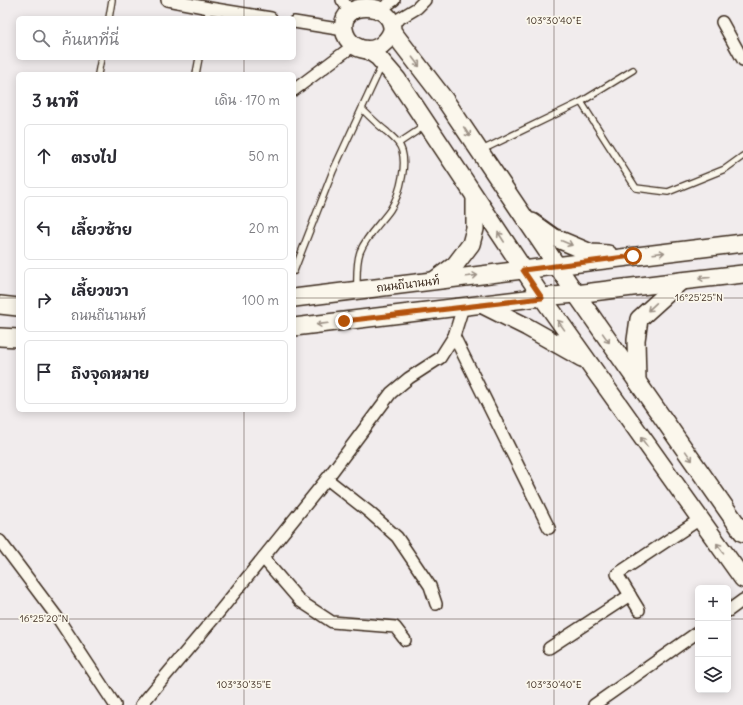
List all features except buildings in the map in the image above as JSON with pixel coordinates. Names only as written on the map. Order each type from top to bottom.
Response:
[{"type":"main road","points":[[361,48],[376,49],[389,38],[392,27],[391,17],[385,3],[374,1],[360,2],[354,5],[348,3],[343,23],[344,30],[349,41],[361,48],[378,57],[397,79],[542,298],[743,579]]},
{"type":"main road","points":[[392,27],[445,100],[576,294],[743,533]]},
{"type":"main road","points":[[434,281],[455,265],[471,244],[475,229],[475,198]]},
{"type":"main road","points":[[522,215],[553,237],[591,253],[633,256],[743,243]]},
{"type":"main road","name":"ถนนถีนานนท์","points":[[296,298],[633,256]]},
{"type":"main road","points":[[296,327],[743,274]]},
{"type":"main road","points":[[637,381],[636,340],[639,319],[681,281]]},
{"type":"main road","points":[[483,305],[527,327],[587,361]]},
{"type":"main road","points":[[0,337],[16,338]]},
{"type":"street","points":[[167,0],[208,13],[246,16]]},
{"type":"street","points":[[392,27],[425,0]]},
{"type":"street","points":[[296,22],[344,30]]},
{"type":"street","points":[[722,22],[743,60]]},
{"type":"street","points":[[296,89],[361,48]]},
{"type":"street","points":[[141,705],[327,479],[391,393],[409,378],[440,358],[454,336],[463,307]]},
{"type":"street","points":[[454,336],[549,528]]},
{"type":"street","points":[[327,479],[369,512],[397,537],[430,586],[436,604]]},
{"type":"street","points":[[640,610],[617,574],[700,519]]},
{"type":"street","points":[[0,541],[57,617],[116,705]]},
{"type":"street","points":[[263,558],[300,601],[332,622],[395,627],[405,640]]},
{"type":"street","points":[[549,648],[630,595]]},
{"type":"street","points":[[731,608],[743,600]]},
{"type":"street","points":[[594,705],[695,634]]},
{"type":"lane","points":[[109,16],[112,0]]},
{"type":"lane","points":[[98,72],[101,60]]},
{"type":"lane","points":[[196,72],[199,60]]},
{"type":"lane","points":[[296,266],[333,171],[383,62]]},
{"type":"lane","points":[[479,151],[580,102],[633,70]]},
{"type":"lane","points":[[580,102],[636,188],[668,192],[725,169],[743,156]]},
{"type":"lane","points":[[357,290],[360,252],[366,241],[391,208],[399,190],[403,176],[404,163],[403,153],[399,143],[362,109]]},
{"type":"lane","points":[[399,143],[423,119]]},
{"type":"route","points":[[344,321],[542,298],[523,270],[633,256]]}]
